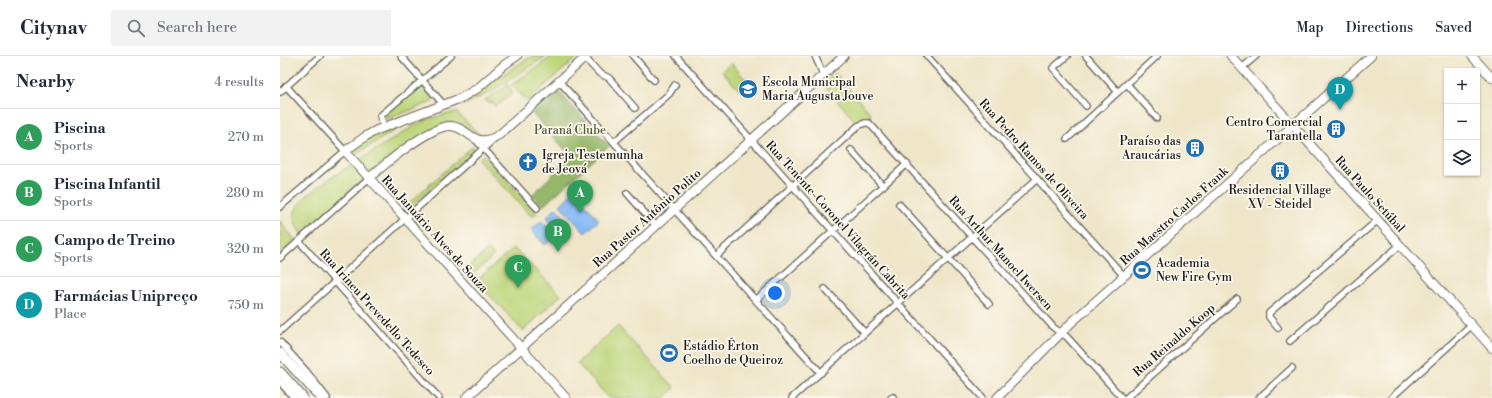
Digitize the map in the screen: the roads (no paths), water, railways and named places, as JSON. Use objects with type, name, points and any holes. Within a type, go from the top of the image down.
[{"type":"main road","points":[[345,151],[366,136],[384,127],[461,98],[473,91],[517,56]]},
{"type":"main road","name":"Rua Pastor Antônio Polito","points":[[466,398],[844,56]]},
{"type":"main road","name":"Rua Paulo Setúbal","points":[[1231,56],[1492,348]]},
{"type":"main road","name":"Rua Maestro Carlos Frank","points":[[997,398],[1061,333],[1371,56]]},
{"type":"main road","points":[[1472,56],[1492,78]]},
{"type":"main road","points":[[369,178],[388,162],[418,141],[442,128],[450,126],[459,129],[474,139],[486,140],[499,135],[586,57]]},
{"type":"main road","name":"Rua Januário Alves de Souza","points":[[345,151],[566,398]]},
{"type":"main road","points":[[280,353],[321,398]]},
{"type":"main road","points":[[280,372],[299,397]]},
{"type":"street","points":[[280,92],[320,56]]},
{"type":"street","points":[[401,56],[444,104]]},
{"type":"street","points":[[384,127],[380,116],[450,56]]},
{"type":"street","points":[[633,56],[654,80]]},
{"type":"street","name":"Rua Tenente-Coronel Vilagrán Cabrita","points":[[676,56],[983,398]]},
{"type":"street","points":[[815,56],[824,74]]},
{"type":"street","name":"Rua Pedro Ramos de Oliveira","points":[[927,56],[1124,276]]},
{"type":"street","points":[[1067,56],[1053,68],[1086,106]]},
{"type":"street","points":[[1086,56],[1118,92]]},
{"type":"street","points":[[1067,139],[1157,56]]},
{"type":"street","points":[[1242,68],[1256,56]]},
{"type":"street","points":[[586,57],[600,73],[609,78],[635,108]]},
{"type":"street","points":[[560,81],[821,373]]},
{"type":"street","points":[[1127,84],[1157,118]]},
{"type":"street","points":[[614,142],[669,94],[676,85]]},
{"type":"street","name":"Rua Januário Alves de Souza","points":[[286,86],[345,151]]},
{"type":"street","name":"Rua Arthur Manoel Iwersen","points":[[792,186],[858,126],[865,123],[872,126],[1054,328],[1067,337],[1122,398]]},
{"type":"street","points":[[280,331],[499,135]]},
{"type":"street","points":[[474,139],[537,208]]},
{"type":"street","points":[[851,150],[883,186]]},
{"type":"street","points":[[280,207],[345,151]]},
{"type":"street","points":[[756,300],[907,164]]},
{"type":"street","points":[[280,258],[369,178]]},
{"type":"street","points":[[792,398],[1037,180]]},
{"type":"street","points":[[716,256],[792,186]]},
{"type":"street","points":[[628,193],[656,226]]},
{"type":"street","points":[[899,204],[990,304]]},
{"type":"street","points":[[1278,328],[1269,317],[1269,313],[1378,220]]},
{"type":"street","name":"Rua Irineu Prevedello Tedesco","points":[[299,241],[439,398]]},
{"type":"street","points":[[1290,342],[1400,245]]},
{"type":"street","points":[[825,289],[865,333]]},
{"type":"street","name":"Rua Reinaldo Koop","points":[[1126,398],[1237,299]]},
{"type":"street","points":[[1391,398],[1472,325]]},
{"type":"street","points":[[280,342],[306,371],[327,398]]},
{"type":"street","points":[[1259,398],[1292,368]]},
{"type":"street","points":[[280,382],[299,397]]},
{"type":"water","points":[[574,191],[599,220],[585,233],[560,205]]},
{"type":"water","points":[[556,208],[569,222],[559,231],[547,217]]},
{"type":"water","points":[[541,221],[556,235],[545,245],[531,230]]},
{"type":"place","name":"Escola Municipal Maria Augusta Jouve","points":[[748,89]]},
{"type":"place","name":"Farmácias Unipreço","points":[[1340,110]]},
{"type":"place","name":"Centro Comercial Tarantella","points":[[1336,129]]},
{"type":"place","name":"Paraíso das Araucárias","points":[[1195,148]]},
{"type":"place","name":"Igreja Testemunha de Jeová","points":[[528,162]]},
{"type":"place","name":"Residencial Village XV - Steidel","points":[[1280,171]]},
{"type":"place","name":"Piscina","points":[[580,213]]},
{"type":"place","name":"Piscina Infantil","points":[[558,252]]},
{"type":"place","name":"Academia New Fire Gym","points":[[1142,270]]},
{"type":"place","name":"Campo de Treino","points":[[518,288]]},
{"type":"place","name":"Estádio Érton Coelho de Queiroz","points":[[669,353]]},
{"type":"park label","name":"Paraná Clube","points":[[570,130]]}]
